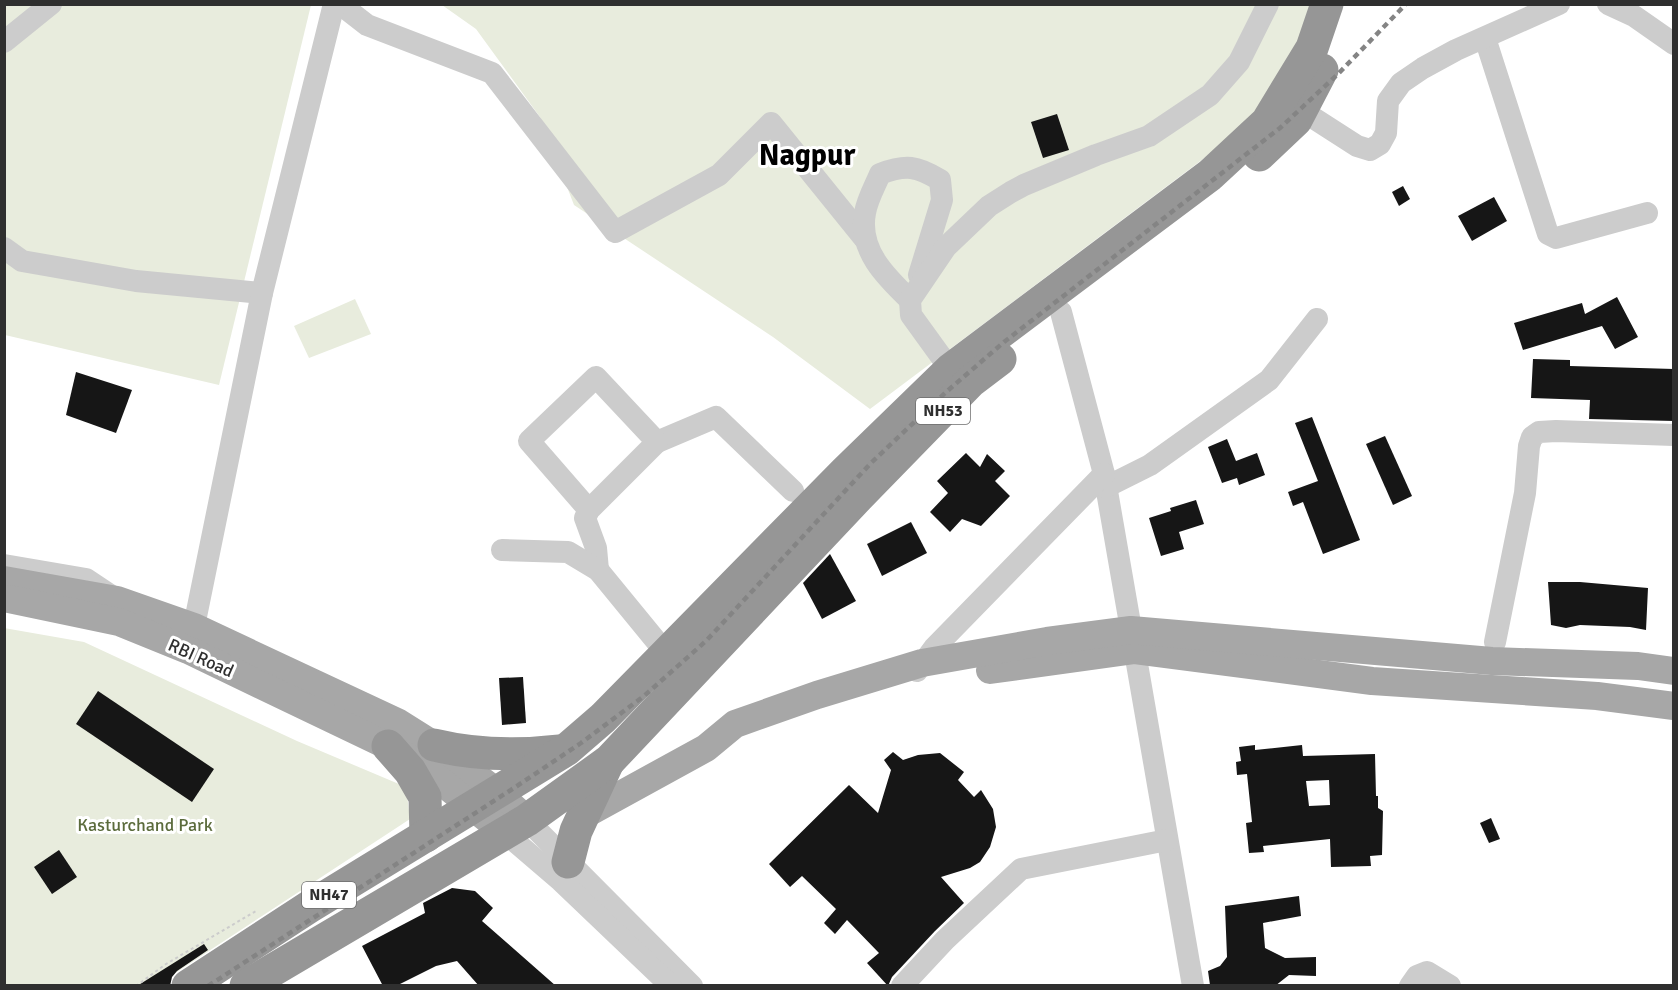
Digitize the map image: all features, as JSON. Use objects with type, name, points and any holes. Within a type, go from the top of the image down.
[{"type":"highway","name":"NH53","points":[[486,800],[566,750],[603,718],[846,471],[1210,175],[1267,122],[1311,48],[1327,4]]},
{"type":"highway","name":"NH53","points":[[957,379],[971,381],[1230,184],[1296,120],[1324,65],[1349,4]]},
{"type":"highway","name":"NH53","points":[[516,827],[609,760],[858,497],[957,379]]},
{"type":"highway","points":[[434,745],[462,752],[490,754],[526,755],[566,750]]},
{"type":"highway","points":[[388,746],[410,771],[425,797],[426,836]]},
{"type":"highway","points":[[568,862],[576,831],[609,760]]},
{"type":"highway","name":"NH47","points":[[188,986],[309,907],[486,800]]},
{"type":"highway","name":"NH47","points":[[246,986],[516,827]]},
{"type":"main road","points":[[4,580],[117,600],[191,638],[399,723],[434,745],[486,800],[516,827]]},
{"type":"main road","name":"RBI Road","points":[[4,598],[191,638],[486,800]]},
{"type":"main road","points":[[1133,640],[1389,682],[1494,668],[1638,666],[1674,671]]},
{"type":"main road","points":[[584,815],[706,748],[741,743],[916,672],[1133,640],[1395,652],[1494,668],[1597,696],[1674,706]]},
{"type":"main road","points":[[1389,682],[1395,652]]},
{"type":"street","points":[[4,42],[51,4]]},
{"type":"street","points":[[191,638],[262,293],[334,4]]},
{"type":"street","points":[[340,4],[367,25],[492,73],[615,232],[719,175],[771,123],[864,238],[888,279],[912,297]]},
{"type":"street","points":[[912,297],[946,247],[989,206],[1024,185],[1149,136],[1210,95],[1239,62],[1268,4]]},
{"type":"street","points":[[1301,110],[1357,146],[1370,150],[1380,144],[1386,133],[1388,101],[1401,83],[1431,63],[1559,4]]},
{"type":"street","points":[[1608,4],[1634,16],[1674,44]]},
{"type":"street","points":[[1485,38],[1548,234],[1556,238],[1647,213]]},
{"type":"street","points":[[864,238],[865,212],[880,174],[896,168],[923,170],[940,180],[942,200],[912,297],[911,315],[957,379]]},
{"type":"street","points":[[4,248],[22,261],[136,281],[262,293]]},
{"type":"street","points":[[1061,312],[1105,481],[1193,986]]},
{"type":"street","points":[[916,672],[934,648],[1105,481],[1150,465],[1269,380],[1317,319]]},
{"type":"street","points":[[589,510],[529,441],[596,377],[657,442]]},
{"type":"street","points":[[598,570],[596,548],[585,518],[589,510],[657,442],[716,417],[793,491]]},
{"type":"street","points":[[1494,668],[1525,493],[1529,446],[1532,437],[1539,432],[1556,431],[1674,435]]},
{"type":"street","points":[[502,550],[568,552],[598,570],[666,653]]},
{"type":"street","points":[[4,566],[86,579],[117,600]]},
{"type":"street","points":[[516,827],[568,862],[692,986]]},
{"type":"street","points":[[516,827],[561,881],[671,986]]},
{"type":"street","points":[[902,986],[945,940],[1021,869],[1167,840]]},
{"type":"street","points":[[1410,986],[1417,976],[1427,972],[1450,986]]},
{"type":"path","points":[[136,986],[166,964],[257,911]]},
{"type":"green space","points":[[5,5],[311,5],[219,385],[5,335]]},
{"type":"green space","points":[[442,5],[1323,5],[1247,126],[870,409],[773,337],[574,205],[540,117],[476,29]]},
{"type":"green space","points":[[355,299],[371,334],[309,358],[294,326]]},
{"type":"green space","name":"Kasturchand Park","points":[[4,628],[84,642],[297,741],[406,787],[410,819],[157,985],[5,985]]},
{"type":"building","points":[[1057,114],[1069,150],[1043,158],[1031,122]]},
{"type":"building","points":[[1403,186],[1410,199],[1399,206],[1392,192]]},
{"type":"building","points":[[1494,197],[1507,221],[1472,241],[1458,216]]},
{"type":"building","points":[[1617,297],[1638,337],[1615,349],[1602,326],[1523,350],[1514,323],[1582,303],[1585,314]]},
{"type":"building","points":[[1533,359],[1570,360],[1570,366],[1674,369],[1674,421],[1589,419],[1590,400],[1531,398]]},
{"type":"building","points":[[76,372],[132,390],[116,433],[66,415]]},
{"type":"building","points":[[1312,417],[1360,540],[1323,554],[1303,502],[1293,506],[1288,492],[1318,481],[1295,423]]},
{"type":"building","points":[[1385,436],[1412,496],[1393,505],[1366,444]]},
{"type":"building","points":[[1227,439],[1236,461],[1257,453],[1265,475],[1239,485],[1237,478],[1222,483],[1208,447]]},
{"type":"building","points":[[966,453],[980,467],[987,454],[1005,471],[995,481],[1010,496],[981,526],[962,519],[950,532],[930,512],[948,493],[937,481]]},
{"type":"building","points":[[1196,500],[1204,524],[1179,532],[1184,549],[1161,556],[1149,518],[1171,511],[1170,508]]},
{"type":"building","points":[[911,522],[927,553],[882,576],[867,544]]},
{"type":"building","points":[[830,554],[856,601],[822,619],[803,583]]},
{"type":"building","points":[[1548,582],[1580,582],[1648,588],[1646,630],[1580,625],[1566,628],[1551,625]]},
{"type":"building","points":[[523,677],[526,723],[502,725],[499,678]]},
{"type":"building","points":[[98,691],[214,769],[192,802],[76,724]]},
{"type":"building","points":[[1255,745],[1255,750],[1302,745],[1303,756],[1375,754],[1376,796],[1378,796],[1378,808],[1383,811],[1382,855],[1370,856],[1371,866],[1331,867],[1330,839],[1263,846],[1264,852],[1249,853],[1246,823],[1252,822],[1247,774],[1237,775],[1236,762],[1241,761],[1239,747]],"holes":[[[1329,780],[1330,805],[1309,806],[1306,781]]]},
{"type":"building","points":[[893,752],[903,760],[918,755],[940,753],[964,772],[958,780],[974,797],[981,790],[993,809],[996,827],[990,847],[980,862],[970,868],[941,877],[964,903],[892,977],[888,986],[867,963],[879,953],[847,920],[835,934],[824,923],[836,909],[802,876],[790,887],[769,864],[849,785],[878,813],[891,770],[884,760]]},
{"type":"building","points":[[1491,818],[1500,839],[1489,843],[1480,823]]},
{"type":"building","points":[[59,850],[77,877],[52,894],[34,867]]},
{"type":"building","points":[[452,888],[475,891],[493,908],[482,921],[556,986],[479,986],[457,961],[436,966],[396,986],[383,986],[362,946],[425,913],[423,903]]},
{"type":"building","points":[[1299,896],[1301,916],[1263,923],[1265,948],[1285,958],[1316,957],[1316,976],[1289,975],[1275,986],[1210,985],[1208,971],[1220,966],[1227,957],[1225,906]]},
{"type":"building","points":[[204,944],[208,950],[177,971],[172,977],[170,986],[137,986]]},
{"type":"railway","points":[[208,986],[517,786],[581,743],[644,696],[706,641],[871,463],[945,393],[1004,342],[1280,128],[1338,74],[1406,4]]},
{"type":"district","name":"Nagpur","points":[[807,155]]}]
